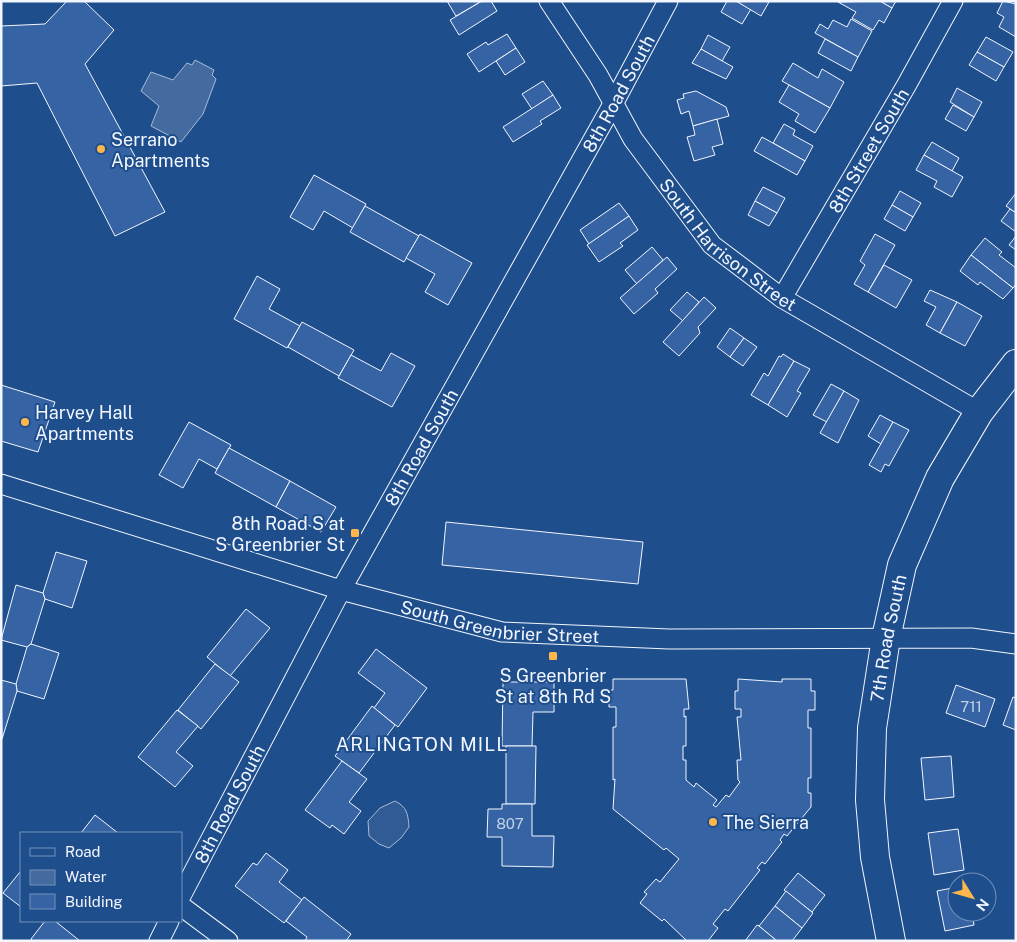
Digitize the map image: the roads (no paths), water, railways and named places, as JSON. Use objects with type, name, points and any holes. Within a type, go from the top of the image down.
[{"type":"street","name":"South Harrison Street","points":[[549,1],[598,75],[633,139],[712,245],[782,298],[979,412]]},
{"type":"street","name":"8th Road South","points":[[182,894],[341,590],[613,104],[668,1]]},
{"type":"street","name":"8th Street South","points":[[782,298],[906,86],[952,1]]},
{"type":"street","name":"7th Road South","points":[[891,941],[875,856],[870,800],[872,728],[886,638],[902,565],[940,478],[979,412],[1016,364]]},
{"type":"street","name":"South Greenbrier Street","points":[[1,484],[341,590],[502,632],[669,639],[971,638],[1016,644]]},
{"type":"street","points":[[182,907],[228,941]]},
{"type":"street","points":[[159,941],[168,922]]},
{"type":"water","points":[[195,60],[214,70],[212,75],[216,79],[203,114],[181,142],[151,126],[159,106],[141,91],[151,72],[173,80],[187,63],[192,65]]},
{"type":"place","name":"Serrano Apartments","points":[[101,149]]},
{"type":"place","name":"Harvey Hall Apartments","points":[[25,422]]},
{"type":"place","name":"8th Road S at S Greenbrier St","points":[[355,533]]},
{"type":"place","name":"S Greenbrier St at 8th Rd S","points":[[553,656]]},
{"type":"place","name":"The Sierra","points":[[713,822]]},
{"type":"district","name":"ARLINGTON MILL","points":[[422,744]]}]
